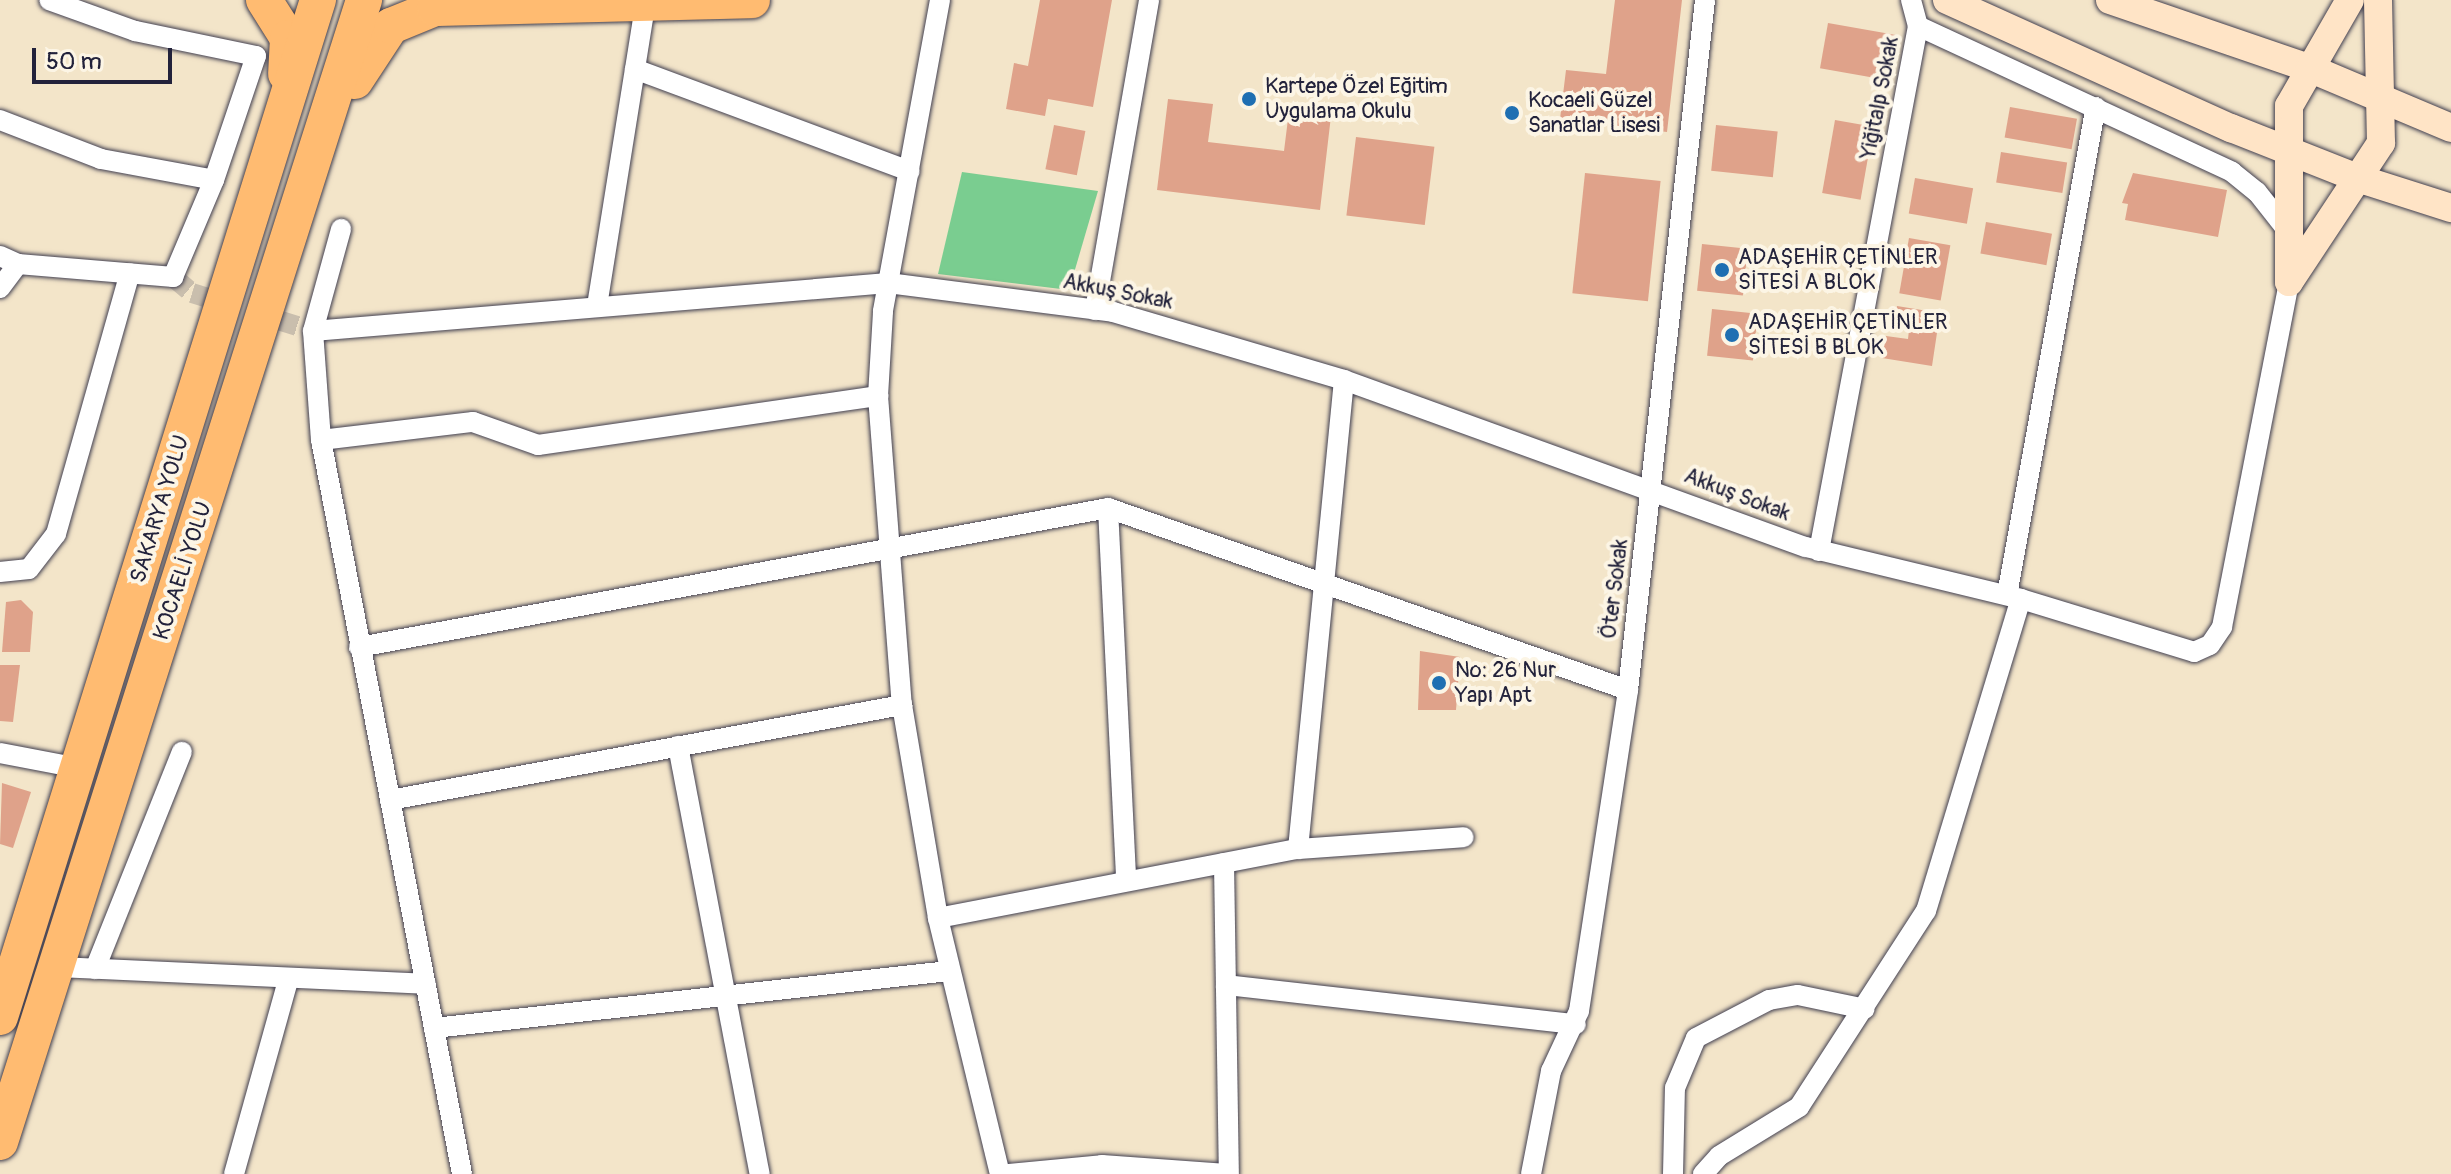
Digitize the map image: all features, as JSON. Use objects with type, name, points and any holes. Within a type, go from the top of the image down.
[{"type":"highway","points":[[264,0],[283,24],[290,53],[276,132]]},
{"type":"highway","name":"SAKARYA YOLU","points":[[0,1017],[7,971],[79,768],[318,0]]},
{"type":"highway","name":"KOCAELİ YOLU","points":[[0,1142],[364,0]]},
{"type":"highway","points":[[274,287],[366,57],[391,26],[424,4],[752,0]]},
{"type":"main road","points":[[1947,0],[2286,150],[2357,178],[2451,208]]},
{"type":"main road","points":[[2110,0],[2309,68],[2451,128]]},
{"type":"main road","points":[[2289,282],[2286,150],[2289,106],[2350,0]]},
{"type":"main road","points":[[2289,282],[2381,143],[2378,0]]},
{"type":"street","points":[[0,288],[9,260],[173,277],[214,180],[256,56],[135,31],[49,0]]},
{"type":"street","points":[[940,0],[879,340],[878,396],[902,705],[949,971],[1000,1174]]},
{"type":"street","points":[[1095,310],[1149,0]]},
{"type":"street","name":"Öter Sokak","points":[[1531,1174],[1551,1071],[1576,1024],[1628,690],[1705,0]]},
{"type":"street","points":[[1911,0],[1918,26]]},
{"type":"street","points":[[597,306],[646,1]]},
{"type":"street","name":"Yiğitalp Sokak","points":[[1819,551],[1918,26],[2232,172],[2257,192],[2287,230]]},
{"type":"street","points":[[635,69],[910,171]]},
{"type":"street","points":[[1703,1174],[1719,1156],[1799,1107],[1926,911],[2014,597],[2096,107]]},
{"type":"street","points":[[0,120],[101,159],[214,180]]},
{"type":"street","points":[[341,229],[313,331],[321,440],[462,1174]]},
{"type":"street","points":[[0,572],[29,569],[56,534],[130,273]]},
{"type":"street","name":"Akkuş Sokak","points":[[313,331],[888,283],[1095,310],[1153,321],[1344,380],[1651,487],[1819,551],[2014,597],[2194,652],[2210,645],[2222,627],[2289,282]]},
{"type":"street","points":[[1298,849],[1344,380]]},
{"type":"street","points":[[321,440],[473,422],[538,445],[878,396]]},
{"type":"street","points":[[359,647],[1108,508],[1628,690]]},
{"type":"street","points":[[1108,508],[1126,878]]},
{"type":"street","points":[[390,800],[902,705]]},
{"type":"street","points":[[678,746],[730,997],[760,1174]]},
{"type":"street","points":[[95,969],[182,752]]},
{"type":"street","points":[[0,753],[79,768]]},
{"type":"street","points":[[938,918],[1126,878],[1298,849],[1464,837]]},
{"type":"street","points":[[1009,1174],[1066,1171],[1228,1174],[1224,863]]},
{"type":"street","points":[[57,967],[426,984]]},
{"type":"street","points":[[434,1028],[949,971]]},
{"type":"street","points":[[234,1174],[288,980]]},
{"type":"street","points":[[1226,985],[1576,1024]]},
{"type":"street","points":[[1673,1174],[1675,1088],[1696,1038],[1769,1000],[1798,995],[1865,1009]]},
{"type":"green space","points":[[962,172],[1098,191],[1069,290],[938,274]]},
{"type":"building","points":[[1040,0],[1112,0],[1093,107],[1048,99],[1045,116],[1006,109],[1014,63],[1028,66]]},
{"type":"building","points":[[1615,0],[1682,0],[1667,132],[1560,119],[1566,70],[1606,74]]},
{"type":"building","points":[[1828,23],[1899,36],[1891,81],[1820,68]]},
{"type":"building","points":[[1168,99],[1213,104],[1208,142],[1284,151],[1289,111],[1331,116],[1320,210],[1157,190]]},
{"type":"building","points":[[2010,107],[2077,119],[2072,149],[2005,138]]},
{"type":"building","points":[[1835,120],[1873,127],[1861,200],[1822,193]]},
{"type":"building","points":[[1054,125],[1085,131],[1077,175],[1045,169]]},
{"type":"building","points":[[1716,125],[1778,131],[1773,177],[1711,171]]},
{"type":"building","points":[[1356,137],[1434,147],[1425,225],[1346,215]]},
{"type":"building","points":[[2001,152],[2067,162],[2062,193],[1996,183]]},
{"type":"building","points":[[1585,173],[1661,181],[1648,301],[1572,293]]},
{"type":"building","points":[[2133,173],[2227,190],[2218,237],[2125,220],[2128,204],[2122,203]]},
{"type":"building","points":[[1915,178],[1973,188],[1967,224],[1909,213]]},
{"type":"building","points":[[1986,222],[2052,234],[2046,265],[1980,254]]},
{"type":"building","points":[[1909,238],[1950,245],[1941,300],[1899,293]]},
{"type":"building","name":"ADAŞEHİR ÇETİNLER SİTESİ A BLOK","points":[[1702,244],[1748,249],[1743,296],[1697,291]]},
{"type":"building","points":[[1897,306],[1940,313],[1932,366],[1882,358],[1886,336],[1908,339],[1909,330],[1894,327]]},
{"type":"building","name":"ADAŞEHİR ÇETİNLER SİTESİ B BLOK","points":[[1712,309],[1758,314],[1753,361],[1707,356]]},
{"type":"building","points":[[21,600],[33,612],[30,652],[2,652],[6,602]]},
{"type":"building","name":"No: 26 Nur Yapı Apt","points":[[1420,651],[1460,657],[1456,710],[1418,710]]},
{"type":"building","points":[[0,665],[20,665],[13,722],[0,721]]},
{"type":"building","points":[[2,783],[31,792],[13,848],[0,844]]},
{"type":"tunnel","points":[[173,277],[192,293],[313,331]]},
{"type":"place","name":"Kartepe Özel Eğitim Uygulama Okulu","points":[[1249,99]]},
{"type":"place","name":"Kocaeli Güzel Sanatlar Lisesi","points":[[1512,113]]},
{"type":"place","name":"ADAŞEHİR ÇETİNLER SİTESİ A BLOK","points":[[1722,270]]},
{"type":"place","name":"ADAŞEHİR ÇETİNLER SİTESİ B BLOK","points":[[1732,335]]},
{"type":"place","name":"No: 26 Nur Yapı Apt","points":[[1439,683]]}]
